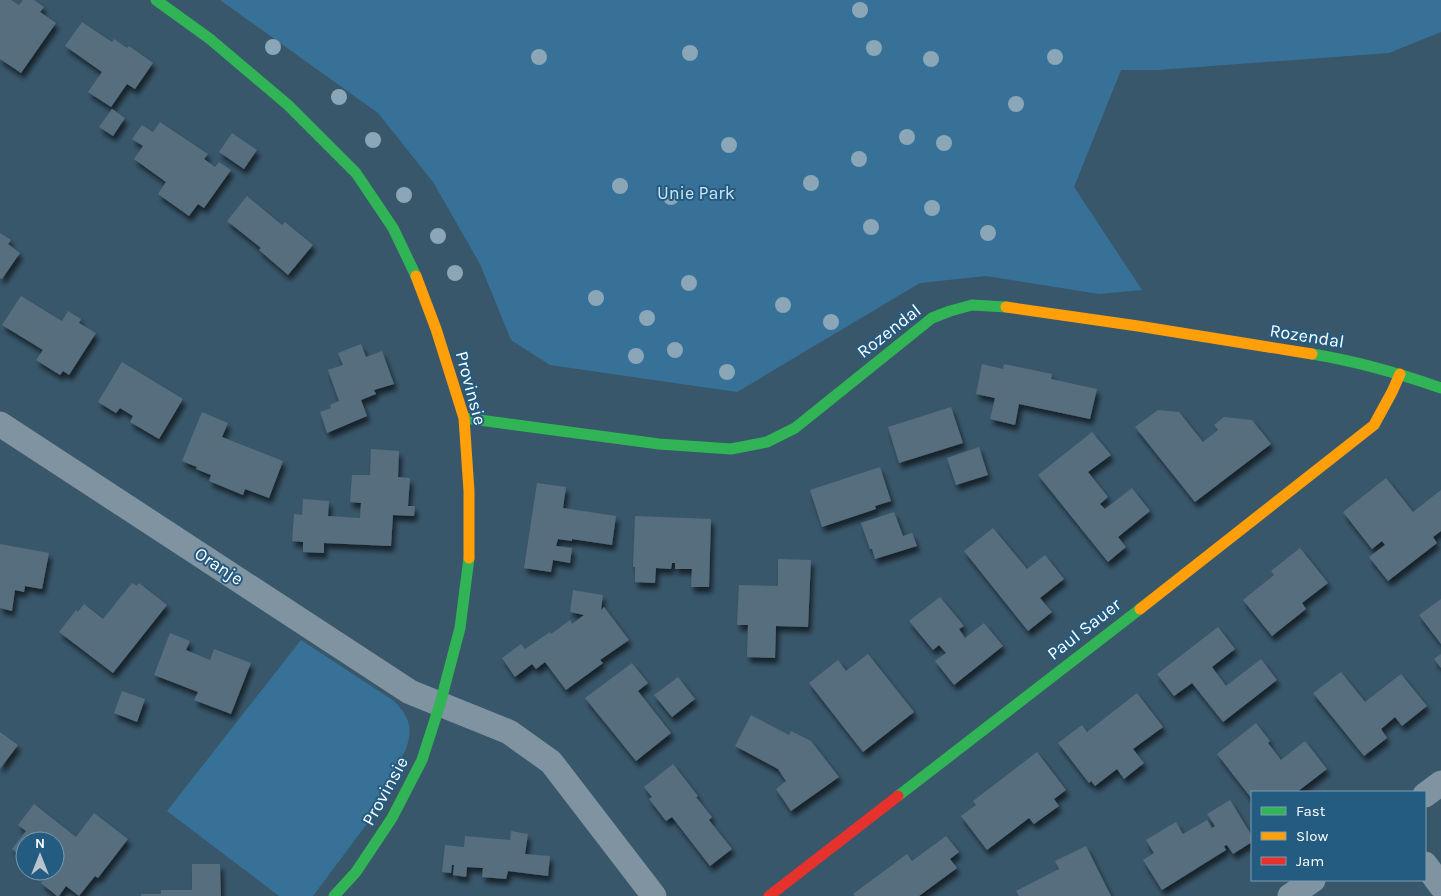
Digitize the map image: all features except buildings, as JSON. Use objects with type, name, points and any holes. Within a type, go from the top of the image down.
[{"type":"street","name":"Provinsie","points":[[156,0],[210,39],[288,104],[356,173],[393,228],[420,285],[464,418],[469,491],[469,564],[460,628],[440,704],[422,760],[392,818],[356,872],[334,896]]},
{"type":"street","name":"Rozendal","points":[[464,418],[659,444],[731,449],[767,442],[795,428],[932,318],[972,305],[1005,307],[1138,326],[1343,359],[1400,374],[1441,388]]},
{"type":"street","name":"Paul Sauer","points":[[769,896],[1374,425],[1400,374]]},
{"type":"street","name":"Oranje","points":[[0,424],[410,692],[509,732],[551,762],[654,896]]},
{"type":"street","points":[[1426,794],[1441,783]]},
{"type":"street","points":[[1426,865],[1441,886]]},
{"type":"street","points":[[1290,896],[1312,881]]},
{"type":"green space","name":"Unie Park","points":[[220,0],[1441,0],[1441,32],[1389,53],[1158,70],[1121,70],[1074,187],[1142,290],[1099,294],[986,276],[920,283],[737,392],[550,365],[511,340],[480,264],[433,182],[378,113]]},
{"type":"green space","points":[[301,640],[394,701],[407,718],[409,735],[406,749],[369,821],[313,896],[279,896],[167,811]]},
{"type":"traffic: fast","points":[[156,0],[210,39],[288,105],[356,173],[393,228],[416,276]]},
{"type":"traffic: fast","points":[[464,418],[659,444],[731,449],[767,442],[795,428],[932,318],[972,305],[1006,307]]},
{"type":"traffic: fast","points":[[1312,354],[1377,368],[1441,388]]},
{"type":"traffic: fast","points":[[334,896],[356,872],[392,818],[422,760],[440,704],[460,628],[469,558]]},
{"type":"traffic: fast","points":[[898,796],[1140,609]]},
{"type":"traffic: slow","points":[[416,276],[436,329],[464,418],[469,491],[469,558]]},
{"type":"traffic: slow","points":[[1006,307],[1312,354]]},
{"type":"traffic: slow","points":[[1140,609],[1374,425],[1400,374]]},
{"type":"traffic: jam","points":[[769,896],[898,796]]}]
